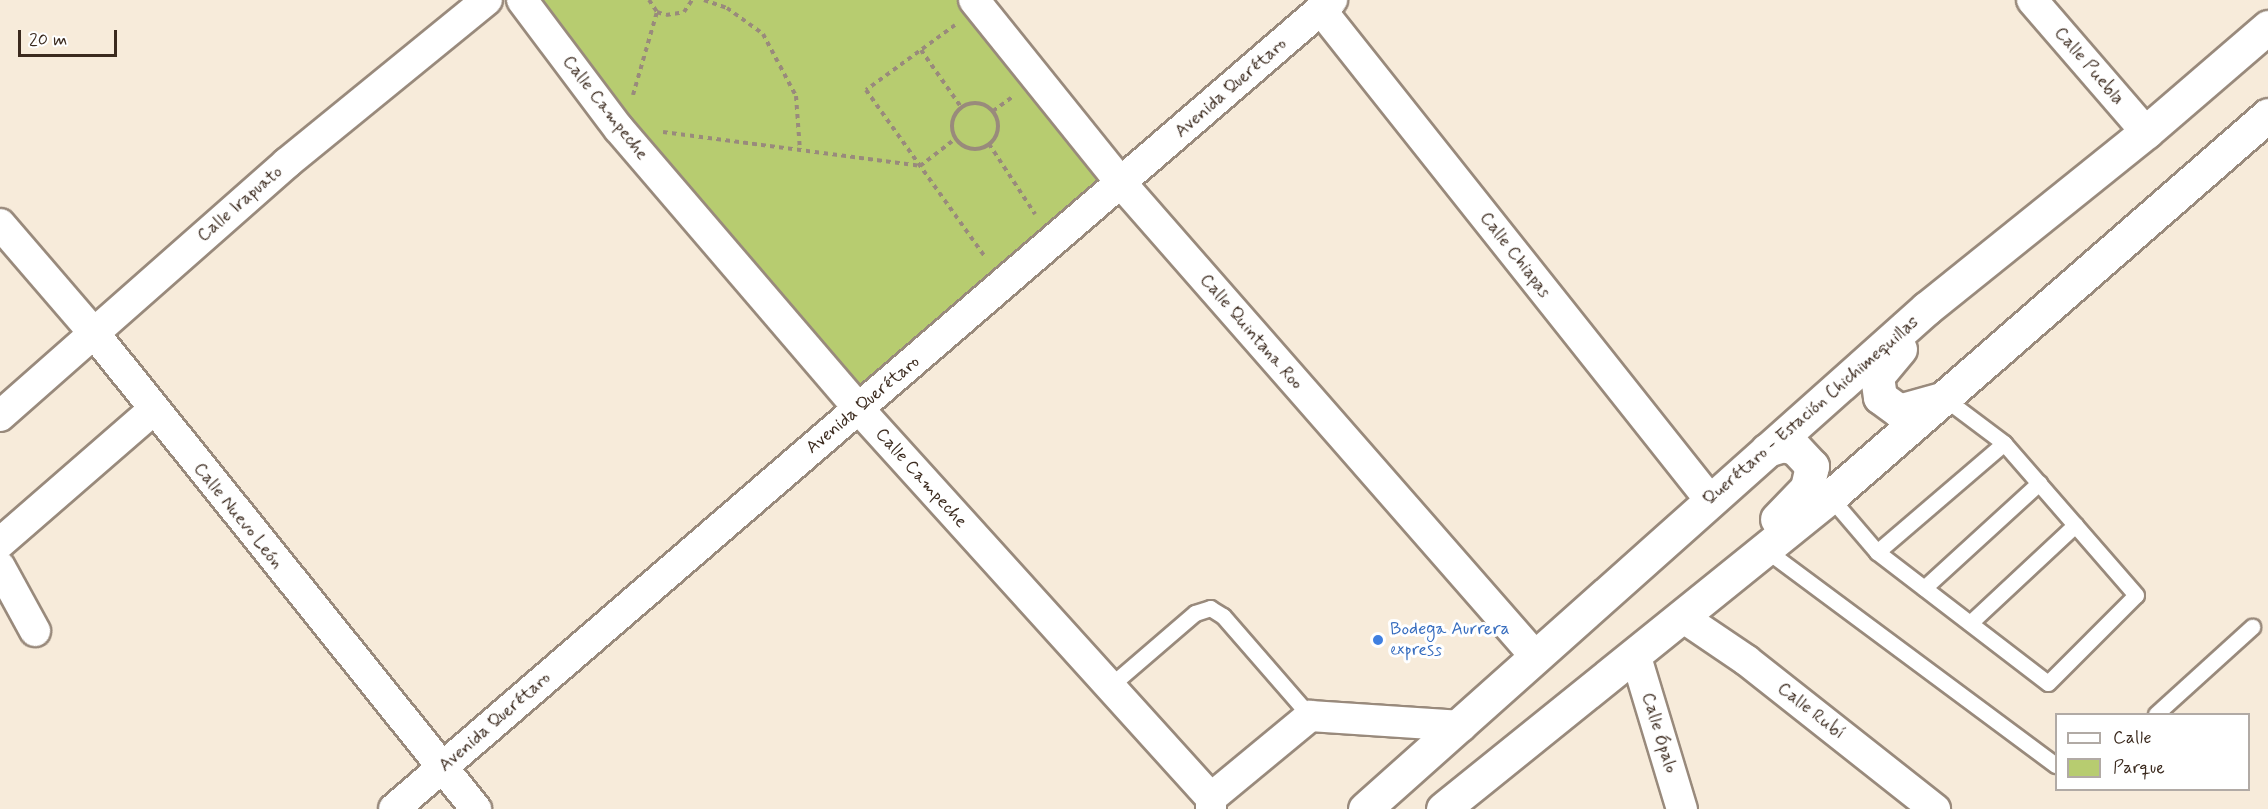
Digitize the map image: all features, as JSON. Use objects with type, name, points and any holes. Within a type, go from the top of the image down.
[{"type":"main road","name":"Querétaro - Estación Chichimequillas","points":[[1365,809],[1462,726],[1710,500],[1927,308],[2146,132],[2268,27]]},
{"type":"main road","points":[[1443,809],[1636,657],[1830,497],[2268,115]]},
{"type":"main road","points":[[1927,308],[1910,339],[1877,376],[1875,386],[1887,405],[1899,411],[1944,398]]},
{"type":"main road","points":[[1534,736],[1800,496],[1811,475],[1812,466],[1805,455],[1783,445],[1767,450]]},
{"type":"street","name":"Calle Irapuato","points":[[0,416],[287,163],[487,0]]},
{"type":"street","name":"Calle Campeche","points":[[522,0],[619,129],[858,408],[1110,686],[1211,804]]},
{"type":"street","name":"Calle Puebla","points":[[2032,0],[2146,132]]},
{"type":"street","name":"Avenida Querétaro","points":[[394,809],[1326,5]]},
{"type":"street","name":"Calle Chiapas","points":[[1326,5],[1710,500]]},
{"type":"street","name":"Calle Quintana Roo","points":[[966,11],[1122,183],[1536,657]]},
{"type":"street","name":"Calle Nuevo León","points":[[0,225],[93,332],[153,410],[476,809]]},
{"type":"street","points":[[0,543],[153,410]]},
{"type":"street","points":[[0,567],[35,632]]},
{"type":"street","name":"Calle Rubí","points":[[1684,618],[1746,660],[1935,809]]},
{"type":"street","name":"Calle Ópalo","points":[[1636,657],[1682,809]]},
{"type":"street","points":[[1211,804],[1310,716],[1462,726]]},
{"type":"lane","points":[[1830,497],[1877,552],[2048,683],[2136,595],[2004,443],[1944,398]]},
{"type":"lane","points":[[1877,552],[2004,443]]},
{"type":"lane","points":[[1924,588],[2039,483]]},
{"type":"lane","points":[[1970,623],[2075,525]]},
{"type":"lane","points":[[1766,550],[2055,764]]},
{"type":"lane","points":[[1110,686],[1195,613],[1210,608],[1223,616],[1310,716]]},
{"type":"lane","points":[[2157,713],[2252,627]]},
{"type":"path","points":[[649,0],[657,12],[675,15],[684,12],[692,0]]},
{"type":"path","points":[[704,0],[727,8],[763,34],[796,96],[800,150]]},
{"type":"path","points":[[966,11],[921,50],[866,90],[991,264]]},
{"type":"path","points":[[630,106],[657,12]]},
{"type":"path","points":[[921,50],[961,107]]},
{"type":"path","points":[[975,102],[993,111],[997,131],[988,144],[971,149],[955,139],[952,120],[961,107],[975,102]]},
{"type":"path","points":[[659,132],[920,166],[955,139]]},
{"type":"path","points":[[988,144],[1035,214]]},
{"type":"green space","points":[[533,0],[970,0],[1115,181],[858,401]]},
{"type":"place","name":"Bodega Aurrera express","points":[[1378,640]]}]
